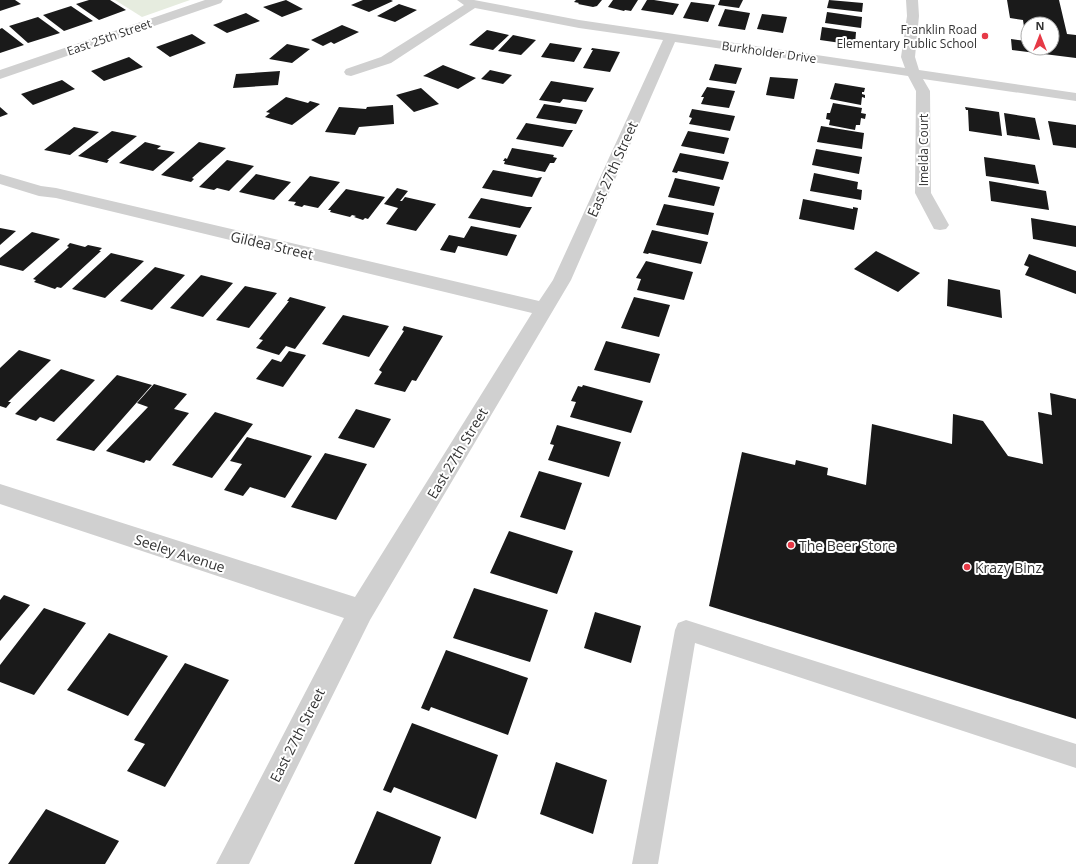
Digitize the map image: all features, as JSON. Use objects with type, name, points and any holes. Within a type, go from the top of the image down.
[{"type":"street","name":"East 25th Street","points":[[0,75],[217,0]]},
{"type":"street","points":[[912,0],[913,16],[908,57],[913,72]]},
{"type":"street","points":[[351,72],[386,60],[468,2]]},
{"type":"street","name":"Burkholder Drive","points":[[468,2],[564,21],[671,38],[913,72],[1076,97]]},
{"type":"street","name":"East 27th Street","points":[[232,864],[361,611],[562,280],[671,38]]},
{"type":"street","name":"Imelda Court","points":[[913,72],[923,91],[923,193],[940,225]]},
{"type":"street","name":"Gildea Street","points":[[0,179],[39,190],[544,309]]},
{"type":"street","name":"Seeley Avenue","points":[[0,494],[361,611]]},
{"type":"lane","points":[[645,864],[686,630],[1076,756]]},
{"type":"shaded area","points":[[115,0],[190,0],[142,17]]},
{"type":"building","points":[[0,0],[15,0],[21,4],[0,11]]},
{"type":"building","points":[[89,0],[110,0],[126,10],[99,20],[76,4]]},
{"type":"building","points":[[286,0],[303,9],[282,17],[263,7]]},
{"type":"building","points":[[363,0],[393,1],[369,12],[351,5]]},
{"type":"building","points":[[576,0],[602,0],[597,6],[593,7],[578,4],[579,3],[574,2]]},
{"type":"building","points":[[613,0],[638,0],[631,11],[624,11],[608,7]]},
{"type":"building","points":[[647,0],[679,4],[673,15],[641,10]]},
{"type":"building","points":[[720,0],[743,0],[739,8],[718,5]]},
{"type":"building","points":[[829,0],[863,3],[862,12],[827,8]]},
{"type":"building","points":[[1007,0],[1059,0],[1067,34],[1076,35],[1076,58],[1060,56],[1060,16],[1020,16],[1020,20],[1010,18]]},
{"type":"building","points":[[691,2],[715,5],[708,22],[683,18]]},
{"type":"building","points":[[399,4],[417,10],[395,22],[377,16]]},
{"type":"building","points":[[71,6],[93,21],[64,31],[43,15]]},
{"type":"building","points":[[725,9],[750,13],[745,30],[718,26]]},
{"type":"building","points":[[827,12],[862,17],[861,28],[825,23]]},
{"type":"building","points":[[246,13],[260,21],[227,33],[213,25]]},
{"type":"building","points":[[762,14],[787,17],[783,33],[757,29]]},
{"type":"building","points":[[38,17],[60,33],[28,43],[9,26]]},
{"type":"building","points":[[342,25],[359,32],[334,44],[331,42],[323,46],[311,40]]},
{"type":"building","points":[[822,27],[856,32],[855,45],[820,40]]},
{"type":"building","points":[[2,28],[24,45],[0,53],[0,29]]},
{"type":"building","points":[[487,30],[509,35],[493,50],[469,45]]},
{"type":"building","points":[[192,34],[206,43],[170,57],[156,47]]},
{"type":"building","points":[[513,35],[536,40],[521,55],[498,51]]},
{"type":"building","points":[[1011,39],[1020,40],[1020,51],[1012,50]]},
{"type":"building","points":[[550,43],[582,48],[574,62],[541,57]]},
{"type":"building","points":[[287,44],[310,49],[292,63],[269,59]]},
{"type":"building","points":[[592,48],[620,52],[610,72],[583,68],[593,50],[591,50]]},
{"type":"building","points":[[129,57],[143,67],[104,81],[91,71]]},
{"type":"building","points":[[715,64],[742,68],[736,84],[709,80]]},
{"type":"building","points":[[443,65],[476,78],[458,89],[423,76]]},
{"type":"building","points":[[490,70],[512,75],[503,84],[481,79]]},
{"type":"building","points":[[280,71],[278,85],[233,88],[236,74]]},
{"type":"building","points":[[770,77],[798,79],[794,99],[766,95]]},
{"type":"building","points":[[62,80],[75,89],[33,105],[21,94]]},
{"type":"building","points":[[551,81],[594,88],[586,102],[563,99],[560,103],[539,100]]},
{"type":"building","points":[[835,83],[865,88],[862,94],[865,95],[865,98],[862,97],[861,105],[830,99]]},
{"type":"building","points":[[707,87],[735,91],[729,108],[701,104],[704,97],[701,97]]},
{"type":"building","points":[[421,88],[439,104],[414,112],[396,95]]},
{"type":"building","points":[[286,97],[308,103],[310,101],[320,104],[292,125],[265,117],[270,113],[266,112]]},
{"type":"building","points":[[833,103],[862,108],[861,113],[866,114],[865,119],[861,118],[860,125],[856,125],[855,130],[829,125],[830,120],[826,119],[827,113],[830,113]]},
{"type":"building","points":[[544,104],[583,110],[576,124],[536,118]]},
{"type":"building","points":[[393,105],[394,124],[359,127],[355,135],[325,132],[339,107],[366,109],[367,107]]},
{"type":"building","points":[[0,107],[8,114],[0,117]]},
{"type":"building","points":[[965,107],[999,112],[1002,136],[969,131],[968,110],[966,110]]},
{"type":"building","points":[[692,109],[735,116],[730,131],[689,124],[692,118],[689,117]]},
{"type":"building","points":[[1004,113],[1035,118],[1040,140],[1007,135]]},
{"type":"building","points":[[1048,121],[1076,125],[1076,148],[1053,145]]},
{"type":"building","points":[[526,123],[573,130],[563,147],[516,139]]},
{"type":"building","points":[[821,126],[864,133],[862,149],[817,142]]},
{"type":"building","points":[[74,127],[99,132],[70,155],[44,150]]},
{"type":"building","points":[[112,131],[137,136],[107,160],[109,160],[107,163],[78,156]]},
{"type":"building","points":[[688,131],[729,138],[724,154],[681,146]]},
{"type":"building","points":[[145,142],[161,146],[157,149],[175,152],[153,171],[119,163]]},
{"type":"building","points":[[199,142],[226,148],[192,178],[194,179],[191,182],[161,175]]},
{"type":"building","points":[[512,148],[554,155],[553,157],[557,158],[554,163],[550,163],[545,172],[504,164],[505,161],[503,161],[505,158],[507,159]]},
{"type":"building","points":[[816,149],[862,157],[859,174],[812,165]]},
{"type":"building","points":[[680,153],[729,162],[723,180],[678,171],[677,173],[672,172]]},
{"type":"building","points":[[984,157],[1035,165],[1039,184],[986,176]]},
{"type":"building","points":[[227,160],[254,166],[229,191],[217,188],[214,190],[199,187]]},
{"type":"building","points":[[493,170],[537,178],[542,177],[532,197],[482,188]]},
{"type":"building","points":[[814,173],[858,182],[857,189],[862,190],[861,200],[810,191]]},
{"type":"building","points":[[256,174],[291,182],[274,200],[239,192]]},
{"type":"building","points":[[310,176],[340,182],[318,208],[304,205],[302,207],[294,205],[296,202],[288,201]]},
{"type":"building","points":[[675,178],[720,187],[714,206],[668,197]]},
{"type":"building","points":[[989,181],[1046,191],[1049,210],[991,201]]},
{"type":"building","points":[[397,188],[408,191],[400,201],[402,201],[405,197],[436,204],[416,231],[386,224],[398,208],[384,204]]},
{"type":"building","points":[[346,189],[385,197],[368,219],[365,218],[363,220],[352,215],[350,217],[330,212],[331,210],[328,210]]},
{"type":"building","points":[[481,198],[532,207],[520,228],[468,218]]},
{"type":"building","points":[[803,199],[853,209],[853,207],[858,208],[854,230],[799,219]]},
{"type":"building","points":[[664,204],[714,213],[708,235],[656,225]]},
{"type":"building","points":[[1031,218],[1076,226],[1076,247],[1033,239]]},
{"type":"building","points":[[471,226],[517,235],[507,256],[458,246],[455,253],[440,250],[449,235],[464,238]]},
{"type":"building","points":[[0,228],[16,231],[0,245]]},
{"type":"building","points":[[652,230],[708,242],[701,264],[643,253]]},
{"type":"building","points":[[32,232],[60,239],[23,271],[0,265],[0,258]]},
{"type":"building","points":[[70,243],[85,247],[88,245],[102,248],[99,251],[101,251],[61,288],[57,287],[55,289],[34,282],[36,280],[33,279],[69,247],[67,246]]},
{"type":"building","points":[[876,251],[920,273],[898,292],[854,269]]},
{"type":"building","points":[[111,253],[144,261],[105,298],[72,289]]},
{"type":"building","points":[[1029,254],[1076,271],[1076,294],[1025,275],[1029,267],[1024,265]]},
{"type":"building","points":[[646,261],[693,272],[684,300],[637,290],[641,279],[636,278]]},
{"type":"building","points":[[155,267],[185,275],[152,310],[120,301]]},
{"type":"building","points":[[201,275],[233,283],[203,317],[170,308]]},
{"type":"building","points":[[948,279],[1000,290],[1002,318],[947,306]]},
{"type":"building","points":[[245,286],[277,293],[249,328],[216,320]]},
{"type":"building","points":[[290,297],[326,307],[295,349],[286,346],[279,355],[256,348],[263,340],[259,339],[289,301],[287,301]]},
{"type":"building","points":[[634,297],[670,305],[659,337],[621,328]]},
{"type":"building","points":[[343,315],[389,326],[369,357],[322,344]]},
{"type":"building","points":[[404,326],[443,336],[416,381],[412,380],[405,392],[374,384],[382,372],[379,370],[404,331],[402,330]]},
{"type":"building","points":[[606,341],[660,354],[650,383],[594,370]]},
{"type":"building","points":[[19,350],[51,360],[8,402],[11,402],[6,408],[0,406],[0,368]]},
{"type":"building","points":[[289,351],[306,355],[283,387],[256,379],[272,359],[281,362]]},
{"type":"building","points":[[61,369],[95,380],[54,422],[40,417],[36,421],[15,414]]},
{"type":"building","points":[[117,375],[152,385],[94,451],[56,440]]},
{"type":"building","points":[[154,384],[187,394],[174,409],[189,413],[150,461],[146,460],[144,463],[106,451],[148,407],[137,403]]},
{"type":"building","points":[[583,385],[643,401],[631,433],[570,417],[576,402],[571,401],[578,386],[582,387]]},
{"type":"building","name":"Krazy Binz","points":[[1050,393],[1076,399],[1076,719],[709,606],[742,452],[795,465],[796,460],[828,468],[827,475],[866,485],[872,424],[952,444],[953,414],[983,421],[1008,456],[1043,464],[1038,412],[1052,415]]},
{"type":"building","points":[[356,409],[391,419],[374,448],[338,438]]},
{"type":"building","points":[[215,412],[253,424],[212,478],[172,465]]},
{"type":"building","points":[[557,425],[621,442],[609,477],[548,460],[554,445],[550,444]]},
{"type":"building","points":[[247,437],[312,456],[285,498],[250,487],[243,496],[224,490],[242,464],[230,461]]},
{"type":"building","points":[[325,453],[367,464],[336,520],[291,507]]},
{"type":"building","points":[[539,471],[582,483],[565,530],[520,517]]},
{"type":"building","points":[[509,531],[573,551],[557,594],[490,573]]},
{"type":"building","points":[[474,588],[548,610],[530,662],[453,638]]},
{"type":"building","points":[[4,595],[30,605],[0,641],[0,600]]},
{"type":"building","points":[[44,608],[86,623],[34,695],[0,682],[0,665]]},
{"type":"building","points":[[595,612],[641,626],[631,663],[584,648]]},
{"type":"building","points":[[109,633],[168,656],[128,716],[67,690]]},
{"type":"building","points":[[446,650],[528,678],[508,735],[431,707],[429,711],[421,708]]},
{"type":"building","points":[[185,663],[229,680],[165,787],[127,771],[145,744],[134,740]]},
{"type":"building","points":[[412,723],[498,755],[476,819],[394,787],[391,793],[383,790]]},
{"type":"building","points":[[556,762],[607,780],[593,834],[540,814]]},
{"type":"building","points":[[46,809],[119,841],[105,864],[8,864]]},
{"type":"building","points":[[377,811],[441,837],[431,864],[354,864]]},
{"type":"place","name":"Franklin Road Elementary Public School","points":[[985,36]]},
{"type":"place","name":"The Beer Store","points":[[791,545]]},
{"type":"place","name":"Krazy Binz","points":[[967,567]]}]
